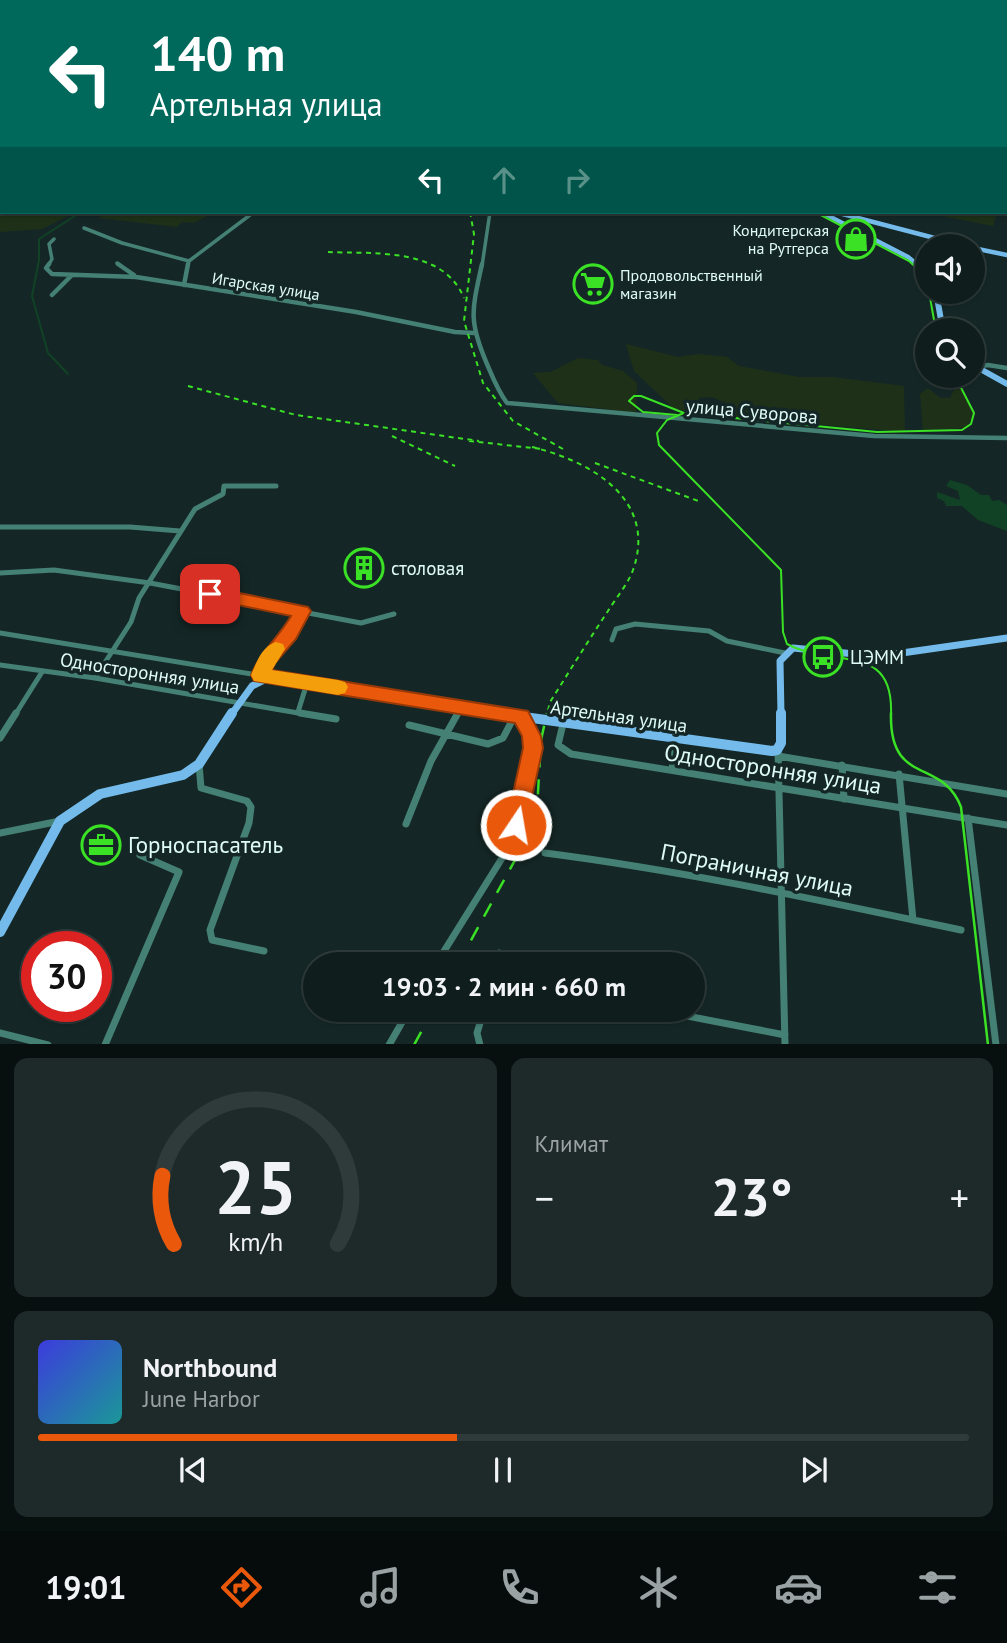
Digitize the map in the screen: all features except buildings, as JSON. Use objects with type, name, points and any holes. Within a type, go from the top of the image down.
[{"type":"main road","points":[[836,215],[916,234]]},
{"type":"main road","points":[[836,215],[915,261]]},
{"type":"main road","points":[[985,250],[1007,255]]},
{"type":"main road","points":[[985,372],[1007,384]]},
{"type":"main road","points":[[778,753],[781,743],[780,662],[785,653],[797,648],[876,655],[916,653],[1007,638]]},
{"type":"main road","points":[[0,932],[60,821],[100,794],[169,780],[183,775],[199,764],[238,703],[252,686],[265,676]]},
{"type":"main road","name":"Артельная улица","points":[[265,676],[564,724],[778,753]]},
{"type":"street","points":[[184,285],[189,261],[251,214]]},
{"type":"street","points":[[490,214],[488,239],[473,303],[474,333],[500,394]]},
{"type":"street","points":[[84,228],[122,243],[189,261]]},
{"type":"street","points":[[54,239],[49,244],[52,259],[46,268],[52,274],[71,276],[75,280],[92,276]]},
{"type":"street","points":[[117,263],[136,277]]},
{"type":"street","points":[[52,295],[71,276]]},
{"type":"street","name":"Игарская улица","points":[[92,276],[136,277],[367,314],[455,332],[474,333]]},
{"type":"street","points":[[985,365],[1007,368]]},
{"type":"street","name":"улица Суворова","points":[[500,394],[507,403],[513,404],[786,429],[874,436],[1007,438]]},
{"type":"street","points":[[95,678],[131,622],[139,598],[195,509],[223,494],[224,486],[276,486]]},
{"type":"street","points":[[0,527],[130,527],[180,531]]},
{"type":"street","points":[[0,573],[54,570],[150,583],[361,623],[394,614]]},
{"type":"street","points":[[265,676],[267,659],[289,635],[302,611]]},
{"type":"street","points":[[612,639],[616,629],[635,624],[709,631],[727,641],[785,653]]},
{"type":"street","name":"Артельная улица","points":[[0,634],[265,676]]},
{"type":"street","name":"Односторонняя улица","points":[[0,665],[95,678],[336,719]]},
{"type":"street","points":[[0,738],[42,672]]},
{"type":"street","points":[[298,712],[307,683]]},
{"type":"street","points":[[406,824],[431,761],[461,706]]},
{"type":"street","points":[[409,725],[498,744],[503,741],[518,716],[532,736],[533,748],[516,825],[504,855],[443,952]]},
{"type":"street","name":"Односторонняя улица","points":[[564,724],[558,745],[563,751],[1007,825]]},
{"type":"street","points":[[672,770],[675,740]]},
{"type":"street","points":[[705,1021],[785,1040],[781,788],[778,753]]},
{"type":"street","name":"Артельная улица","points":[[778,753],[900,774],[949,786],[1007,793]]},
{"type":"street","points":[[199,764],[201,788],[247,801],[251,807],[249,823],[209,930],[212,940],[264,951]]},
{"type":"street","points":[[842,765],[844,799]]},
{"type":"street","points":[[900,774],[913,920]]},
{"type":"street","points":[[968,818],[996,1044]]},
{"type":"street","points":[[0,833],[60,821]]},
{"type":"street","name":"Пограничная улица","points":[[545,853],[623,863],[782,892],[961,930]]},
{"type":"street","points":[[105,1044],[179,872],[140,855]]},
{"type":"street","points":[[390,1044],[402,1022]]},
{"type":"street","points":[[480,1022],[477,1033],[480,1044]]},
{"type":"street","points":[[0,1033],[44,1044]]},
{"type":"shaded area","points":[[0,214],[72,214],[42,229],[0,232]]},
{"type":"shaded area","points":[[102,214],[211,214],[194,223],[182,222],[177,227],[99,218]]},
{"type":"shaded area","points":[[933,214],[996,214],[993,226]]},
{"type":"shaded area","points":[[626,344],[678,357],[699,354],[727,357],[739,366],[799,377],[833,377],[904,386],[905,432],[732,417],[730,405],[712,397],[699,398],[699,414],[673,408],[634,371]]},
{"type":"shaded area","points":[[578,358],[598,360],[602,365],[623,371],[637,383],[636,413],[558,403],[533,373],[551,372]]},
{"type":"shaded area","points":[[928,388],[940,398],[950,398],[955,388],[962,388],[974,413],[967,428],[923,430],[920,394]]},
{"type":"shaded area","points":[[950,480],[967,485],[981,495],[989,495],[992,501],[999,500],[1007,505],[1007,531],[978,520],[962,506],[946,506],[944,501],[937,498],[937,492],[960,500],[958,491],[946,486]]},
{"type":"waterway","points":[[68,374],[48,353],[32,296],[39,260],[39,239],[78,214]]},
{"type":"tram line","points":[[819,214],[915,266]]},
{"type":"tram line","points":[[931,304],[934,318]]},
{"type":"tram line","points":[[684,413],[877,432],[962,430],[971,424],[974,413],[961,388]]},
{"type":"tram line","points":[[677,415],[643,412],[629,401],[634,396],[641,396],[684,413]]},
{"type":"tram line","points":[[684,413],[667,420],[657,433],[659,445],[781,570],[783,632],[787,644],[805,651],[858,661],[872,667],[883,676],[889,692],[891,715]]},
{"type":"tram line","points":[[891,713],[898,752],[907,762],[942,782],[961,807],[988,1044]]},
{"type":"railway","points":[[470,214],[474,234],[464,321],[483,383],[513,421],[563,449]]},
{"type":"railway","points":[[328,252],[386,254],[424,262],[454,281],[464,298]]},
{"type":"railway","points":[[188,386],[296,415],[479,441]]},
{"type":"railway","points":[[392,436],[455,466]]},
{"type":"railway","points":[[469,441],[538,449]]},
{"type":"railway","points":[[532,447],[538,449]]},
{"type":"railway","points":[[538,449],[542,449]]},
{"type":"railway","points":[[538,449],[576,462],[614,487],[627,504],[636,523],[638,545],[628,580],[550,702],[547,715]]},
{"type":"railway","points":[[595,463],[701,502]]},
{"type":"railway","points":[[465,952],[521,849],[537,810],[541,740],[547,713]]},
{"type":"railway","points":[[415,1044],[426,1022]]},
{"type":"slow traffic","points":[[276,649],[262,667],[261,675],[338,687]]},
{"type":"place","name":"Кондитерская на Рутгерса","points":[[856,239]]},
{"type":"place","name":"Продовольственный магазин","points":[[593,284]]},
{"type":"place","name":"столовая","points":[[364,568]]},
{"type":"place","name":"ЦЭММ","points":[[823,657]]},
{"type":"place","name":"Горноспасатель","points":[[101,845]]},
{"type":"route","points":[[210,594],[302,611],[289,635],[267,659],[261,675],[521,716],[532,736],[533,748],[516,825]]}]
